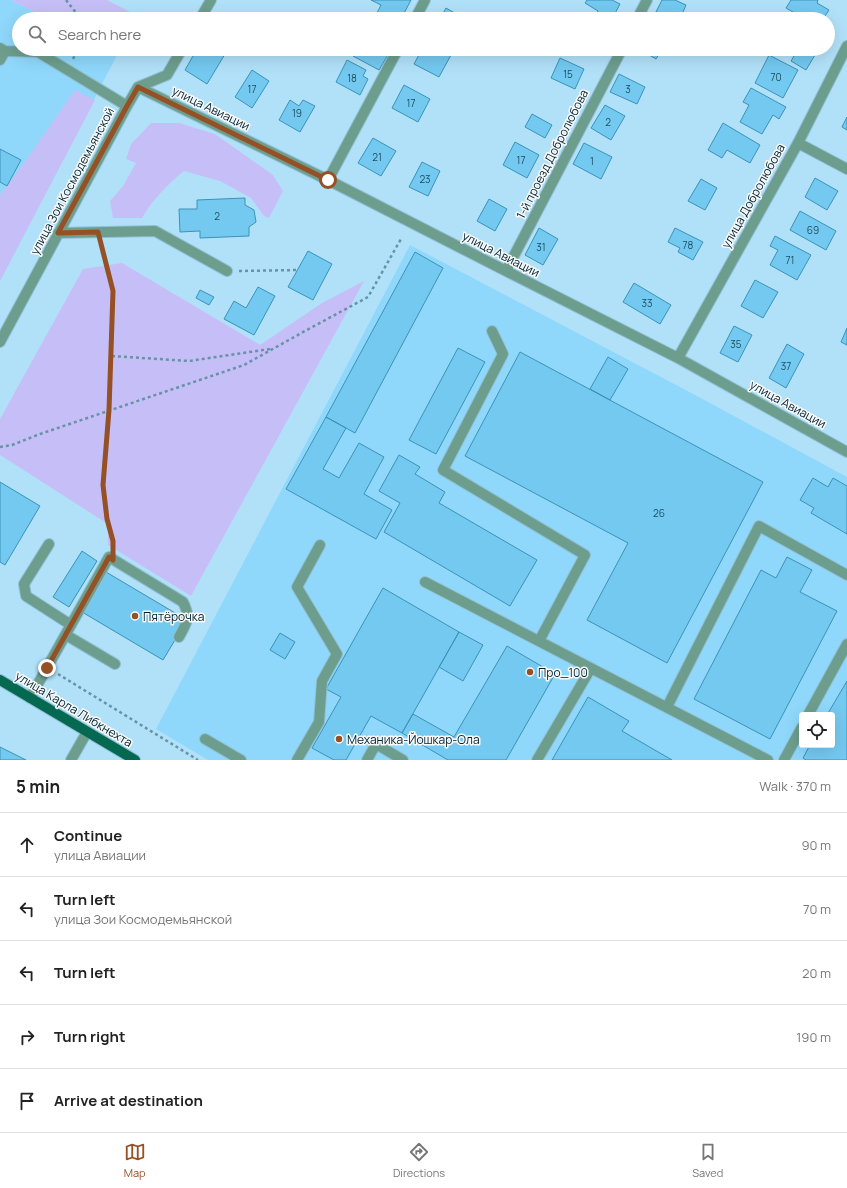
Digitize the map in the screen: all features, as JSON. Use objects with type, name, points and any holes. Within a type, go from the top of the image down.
[{"type":"main road","name":"улица Карла Либкнехта","points":[[0,680],[135,760]]},
{"type":"street","points":[[204,12],[211,0]]},
{"type":"street","points":[[419,12],[425,0]]},
{"type":"street","points":[[641,12],[647,0]]},
{"type":"street","name":"улица Добролюбова","points":[[678,358],[798,143],[847,46]]},
{"type":"street","points":[[0,60],[2,49],[12,50]]},
{"type":"street","points":[[45,56],[127,106]]},
{"type":"street","points":[[138,87],[167,75],[178,56]]},
{"type":"street","points":[[328,180],[394,56]]},
{"type":"street","name":"1-й проезд Добролюбова","points":[[506,272],[618,56]]},
{"type":"street","name":"улица Зои Космодемьянской","points":[[0,342],[138,87]]},
{"type":"street","name":"улица Авиации","points":[[138,87],[328,180],[506,272],[678,358],[847,452]]},
{"type":"street","points":[[798,143],[847,170]]},
{"type":"street","points":[[58,233],[155,231],[227,271]]},
{"type":"street","points":[[492,331],[503,354],[443,470],[585,555],[539,641]]},
{"type":"street","points":[[667,707],[759,526],[847,575]]},
{"type":"street","points":[[49,544],[24,584],[26,596],[71,625]]},
{"type":"street","points":[[297,760],[319,722],[322,681],[337,654],[297,587],[320,545]]},
{"type":"street","points":[[30,698],[109,557],[183,602],[188,612],[187,621],[179,637]]},
{"type":"street","points":[[425,582],[768,760]]},
{"type":"street","points":[[66,635],[115,664]]},
{"type":"street","points":[[810,712],[847,644]]},
{"type":"street","points":[[537,760],[591,668]]},
{"type":"street","points":[[71,760],[87,732]]},
{"type":"street","points":[[784,760],[799,732]]},
{"type":"street","points":[[206,739],[241,760]]},
{"type":"street","points":[[367,760],[376,744],[403,760]]},
{"type":"path","points":[[66,0],[75,12]]},
{"type":"path","points":[[98,232],[113,291],[112,356],[103,485],[107,519],[113,541],[113,560]]},
{"type":"path","points":[[0,446],[12,444],[244,365],[368,297],[402,239]]},
{"type":"path","points":[[227,271],[298,270]]},
{"type":"path","points":[[112,356],[189,361],[272,349]]},
{"type":"path","points":[[47,668],[198,760]]},
{"type":"shaded area","points":[[0,0],[11,0],[34,12],[12,12],[12,56],[116,56],[0,281]]},
{"type":"shaded area","points":[[11,0],[107,0],[130,12],[34,12]]},
{"type":"shaded area","points":[[75,90],[95,100],[0,281],[0,195]]},
{"type":"shaded area","points":[[151,123],[179,123],[215,134],[273,175],[283,191],[269,218],[264,216],[251,198],[220,181],[184,171],[161,193],[142,218],[113,218],[110,201],[123,186],[136,163],[126,159],[131,144]]},
{"type":"shaded area","points":[[410,245],[697,396],[847,477],[847,760],[208,760],[156,729]]},
{"type":"shaded area","points":[[122,263],[260,345],[322,303],[364,281],[191,596],[108,545],[108,524],[0,455],[0,419],[83,269]]},
{"type":"building","points":[[371,0],[411,0],[405,12],[378,12],[381,5]]},
{"type":"building","points":[[587,0],[612,0],[620,4],[616,12],[597,12],[585,3]]},
{"type":"building","points":[[662,0],[675,0],[686,5],[683,12],[656,12]]},
{"type":"building","points":[[791,0],[818,0],[817,3],[829,10],[828,12],[793,12],[786,8]]},
{"type":"building","points":[[446,8],[453,12],[444,12]]},
{"type":"building","points":[[193,56],[224,56],[207,84],[185,70]]},
{"type":"building","points":[[353,56],[387,56],[379,70]]},
{"type":"building","points":[[418,56],[450,56],[439,77],[414,64]]},
{"type":"building","points":[[651,56],[658,56],[656,59]]},
{"type":"building","points":[[768,56],[798,70],[783,98],[755,83]]},
{"type":"building","points":[[794,56],[814,56],[806,70],[791,61]]},
{"type":"building","points":[[560,58],[584,69],[575,89],[551,78]]},
{"type":"building","points":[[347,60],[366,70],[363,76],[368,79],[360,95],[336,82]]},
{"type":"building","points":[[252,70],[269,81],[252,108],[235,97]]},
{"type":"building","points":[[619,74],[645,87],[637,104],[610,92]]},
{"type":"building","points":[[404,85],[430,99],[418,122],[392,108]]},
{"type":"building","points":[[751,88],[786,107],[779,119],[773,115],[762,134],[740,122],[749,105],[743,102]]},
{"type":"building","points":[[290,100],[299,106],[303,100],[315,106],[300,132],[279,120]]},
{"type":"building","points":[[605,105],[625,116],[611,140],[591,128]]},
{"type":"building","points":[[532,114],[552,125],[545,138],[525,127]]},
{"type":"building","points":[[847,117],[847,130],[842,127]]},
{"type":"building","points":[[723,123],[760,145],[750,163],[727,150],[722,158],[708,150]]},
{"type":"building","points":[[373,138],[396,151],[381,176],[358,163]]},
{"type":"building","points":[[515,142],[539,155],[527,178],[503,165]]},
{"type":"building","points":[[584,143],[612,157],[601,179],[573,164]]},
{"type":"building","points":[[0,149],[21,160],[7,186],[0,182]]},
{"type":"building","points":[[422,162],[440,171],[428,196],[409,187]]},
{"type":"building","points":[[815,178],[838,191],[827,210],[805,197]]},
{"type":"building","points":[[701,179],[717,188],[705,210],[688,201]]},
{"type":"building","points":[[245,198],[245,205],[254,210],[256,222],[249,227],[249,236],[200,238],[200,231],[180,232],[179,209],[197,209],[197,200]]},
{"type":"building","points":[[489,199],[507,209],[495,231],[477,221]]},
{"type":"building","points":[[800,211],[836,231],[826,250],[790,230]]},
{"type":"building","points":[[539,228],[558,239],[543,265],[525,255]]},
{"type":"building","points":[[675,228],[703,242],[693,260],[678,252],[680,248],[668,242]]},
{"type":"building","points":[[775,236],[811,255],[797,280],[770,265],[778,250],[770,246]]},
{"type":"building","points":[[308,251],[332,264],[313,300],[288,287]]},
{"type":"building","points":[[415,252],[443,268],[355,433],[326,417]]},
{"type":"building","points":[[755,280],[778,292],[763,318],[741,306]]},
{"type":"building","points":[[634,283],[671,305],[660,324],[623,302]]},
{"type":"building","points":[[258,287],[275,296],[254,335],[224,319],[234,301],[246,308]]},
{"type":"building","points":[[200,290],[214,297],[209,305],[196,298]]},
{"type":"building","points":[[734,326],[752,335],[738,362],[720,353]]},
{"type":"building","points":[[847,328],[847,345],[841,342]]},
{"type":"building","points":[[787,344],[804,354],[786,388],[769,378]]},
{"type":"building","points":[[458,348],[485,362],[436,454],[409,440]]},
{"type":"building","points":[[520,352],[763,482],[667,663],[587,620],[628,543],[465,456]]},
{"type":"building","points":[[608,357],[628,369],[610,400],[590,389]]},
{"type":"building","points":[[326,417],[346,428],[323,469],[339,478],[359,443],[384,457],[364,494],[392,510],[376,539],[286,489]]},
{"type":"building","points":[[399,455],[420,467],[415,474],[445,492],[439,503],[537,560],[510,606],[384,532],[400,503],[379,491]]},
{"type":"building","points":[[813,478],[828,487],[833,478],[847,486],[847,534],[811,513],[814,508],[800,500]]},
{"type":"building","points":[[0,482],[40,506],[5,565],[0,562]]},
{"type":"building","points":[[82,551],[97,561],[69,607],[53,597]]},
{"type":"building","points":[[787,557],[812,570],[800,592],[837,611],[770,739],[694,699],[761,570],[776,578]]},
{"type":"building","name":"Пятёрочка","points":[[106,572],[187,620],[163,660],[82,612]]},
{"type":"building","points":[[383,588],[459,632],[402,733],[371,716],[346,760],[334,760],[312,748],[341,697],[326,689]]},
{"type":"building","points":[[459,632],[483,645],[463,681],[439,667]]},
{"type":"building","points":[[280,633],[295,642],[285,659],[270,650]]},
{"type":"building","points":[[507,646],[555,674],[506,760],[448,760],[402,733],[413,714],[454,737]]},
{"type":"building","points":[[847,681],[847,760],[806,760],[803,758],[808,748],[835,748],[835,712],[829,712]]},
{"type":"building","points":[[588,697],[629,721],[622,731],[672,760],[552,760]]},
{"type":"building","points":[[0,747],[26,760],[0,760]]},
{"type":"place","name":"Пятёрочка","points":[[135,616]]},
{"type":"place","name":"Про_100","points":[[530,672]]},
{"type":"place","name":"Механика-Йошкар-Ола","points":[[339,739]]},
{"type":"route","points":[[47,668],[109,557],[113,560],[113,541],[107,519],[103,485],[112,356],[113,291],[98,232],[58,233],[127,106],[138,87],[328,180]]}]
